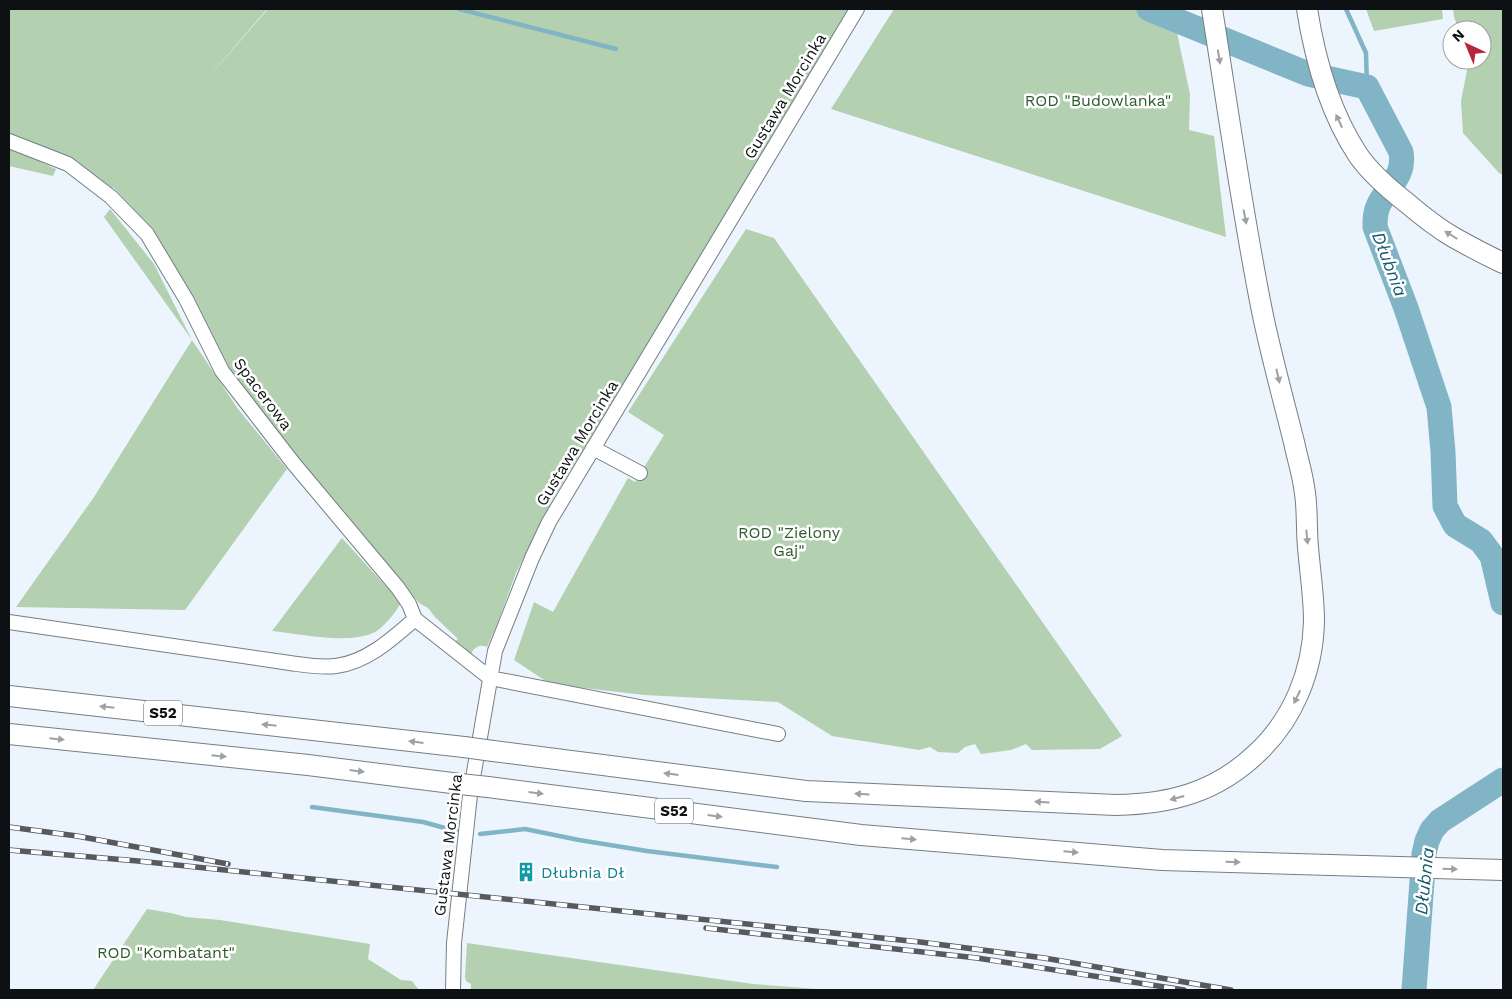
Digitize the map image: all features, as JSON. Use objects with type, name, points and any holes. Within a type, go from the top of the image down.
[{"type":"highway","name":"S52","points":[[9,696],[493,751],[806,791],[1090,804],[1137,804],[1166,801],[1206,788],[1240,768],[1267,743],[1288,715],[1306,676],[1312,642],[1314,612],[1306,528],[1305,489],[1263,313],[1243,208],[1212,9]]},
{"type":"highway","points":[[1307,9],[1317,61],[1327,92],[1340,125],[1359,156],[1385,185],[1418,213],[1452,236],[1498,261]]},
{"type":"highway","name":"S52","points":[[9,734],[308,765],[861,835],[1162,860],[1503,870]]},
{"type":"street","name":"Gustawa Morcinka","points":[[453,990],[454,943],[470,795],[495,650],[532,558],[549,522],[737,212],[857,9]]},
{"type":"street","name":"Spacerowa","points":[[9,141],[68,164],[111,197],[147,234],[186,298],[222,371],[294,464],[398,588],[415,619],[490,678]]},
{"type":"street","points":[[593,448],[640,473]]},
{"type":"street","points":[[9,622],[290,663],[336,666],[353,661],[380,647],[415,619]]},
{"type":"street","points":[[490,678],[778,734]]},
{"type":"green space","points":[[9,9],[267,9],[200,87],[268,9],[849,9],[727,216],[554,497],[516,573],[487,647],[478,647],[471,654],[454,642],[458,639],[428,608],[419,603],[300,462],[239,383],[225,361],[163,246],[143,219],[113,187],[112,189],[72,160],[9,135]]},
{"type":"green space","name":"ROD \"Budowlanka\"","points":[[894,9],[1175,9],[1177,33],[1190,94],[1189,130],[1214,136],[1226,237],[831,109]]},
{"type":"green space","points":[[1366,9],[1442,9],[1443,19],[1374,31]]},
{"type":"green space","points":[[1453,9],[1503,9],[1503,175],[1499,173],[1463,133],[1461,101],[1467,70],[1492,70],[1492,20],[1455,20]]},
{"type":"green space","points":[[9,147],[56,169],[53,176],[9,166]]},
{"type":"green space","points":[[110,209],[154,264],[192,340],[104,217]]},
{"type":"green space","name":"ROD \"Zielony Gaj\"","points":[[746,229],[774,238],[1122,736],[1100,749],[1032,750],[1026,744],[1011,750],[981,754],[975,744],[965,747],[958,753],[938,752],[930,747],[919,750],[832,736],[778,702],[644,695],[550,684],[514,660],[534,602],[553,612],[628,478],[635,482],[664,435],[628,412]]},
{"type":"green space","points":[[192,340],[238,409],[287,469],[185,610],[16,607],[94,497]]},
{"type":"green space","points":[[342,538],[401,603],[393,615],[375,632],[352,638],[325,638],[272,631]]},
{"type":"green space","name":"ROD \"Kombatant\"","points":[[147,909],[186,917],[220,920],[370,944],[368,959],[401,980],[412,981],[419,990],[93,990]]},
{"type":"green space","points":[[467,943],[753,984],[830,990],[471,990],[471,984],[466,981],[465,977]]},
{"type":"waterway","points":[[459,9],[616,49]]},
{"type":"waterway","name":"Dłubnia","points":[[1149,9],[1308,74],[1367,87],[1401,152],[1401,168],[1378,207],[1375,227],[1406,308],[1439,407],[1445,506],[1455,525],[1481,541],[1492,556],[1503,603]]},
{"type":"waterway","points":[[1346,9],[1366,53],[1367,87]]},
{"type":"waterway","name":"Dłubnia","points":[[1414,990],[1424,854],[1427,841],[1432,830],[1440,821],[1503,780]]},
{"type":"waterway","points":[[312,807],[423,822],[456,831]]},
{"type":"waterway","points":[[480,834],[525,829],[647,851],[777,867]]},
{"type":"railway","points":[[9,827],[77,836],[228,864]]},
{"type":"railway","points":[[9,850],[138,861],[920,942],[1044,958],[1231,990]]},
{"type":"railway","points":[[706,928],[977,958],[1184,990]]},
{"type":"place","name":"Dłubnia Dł","points":[[526,872]]}]
